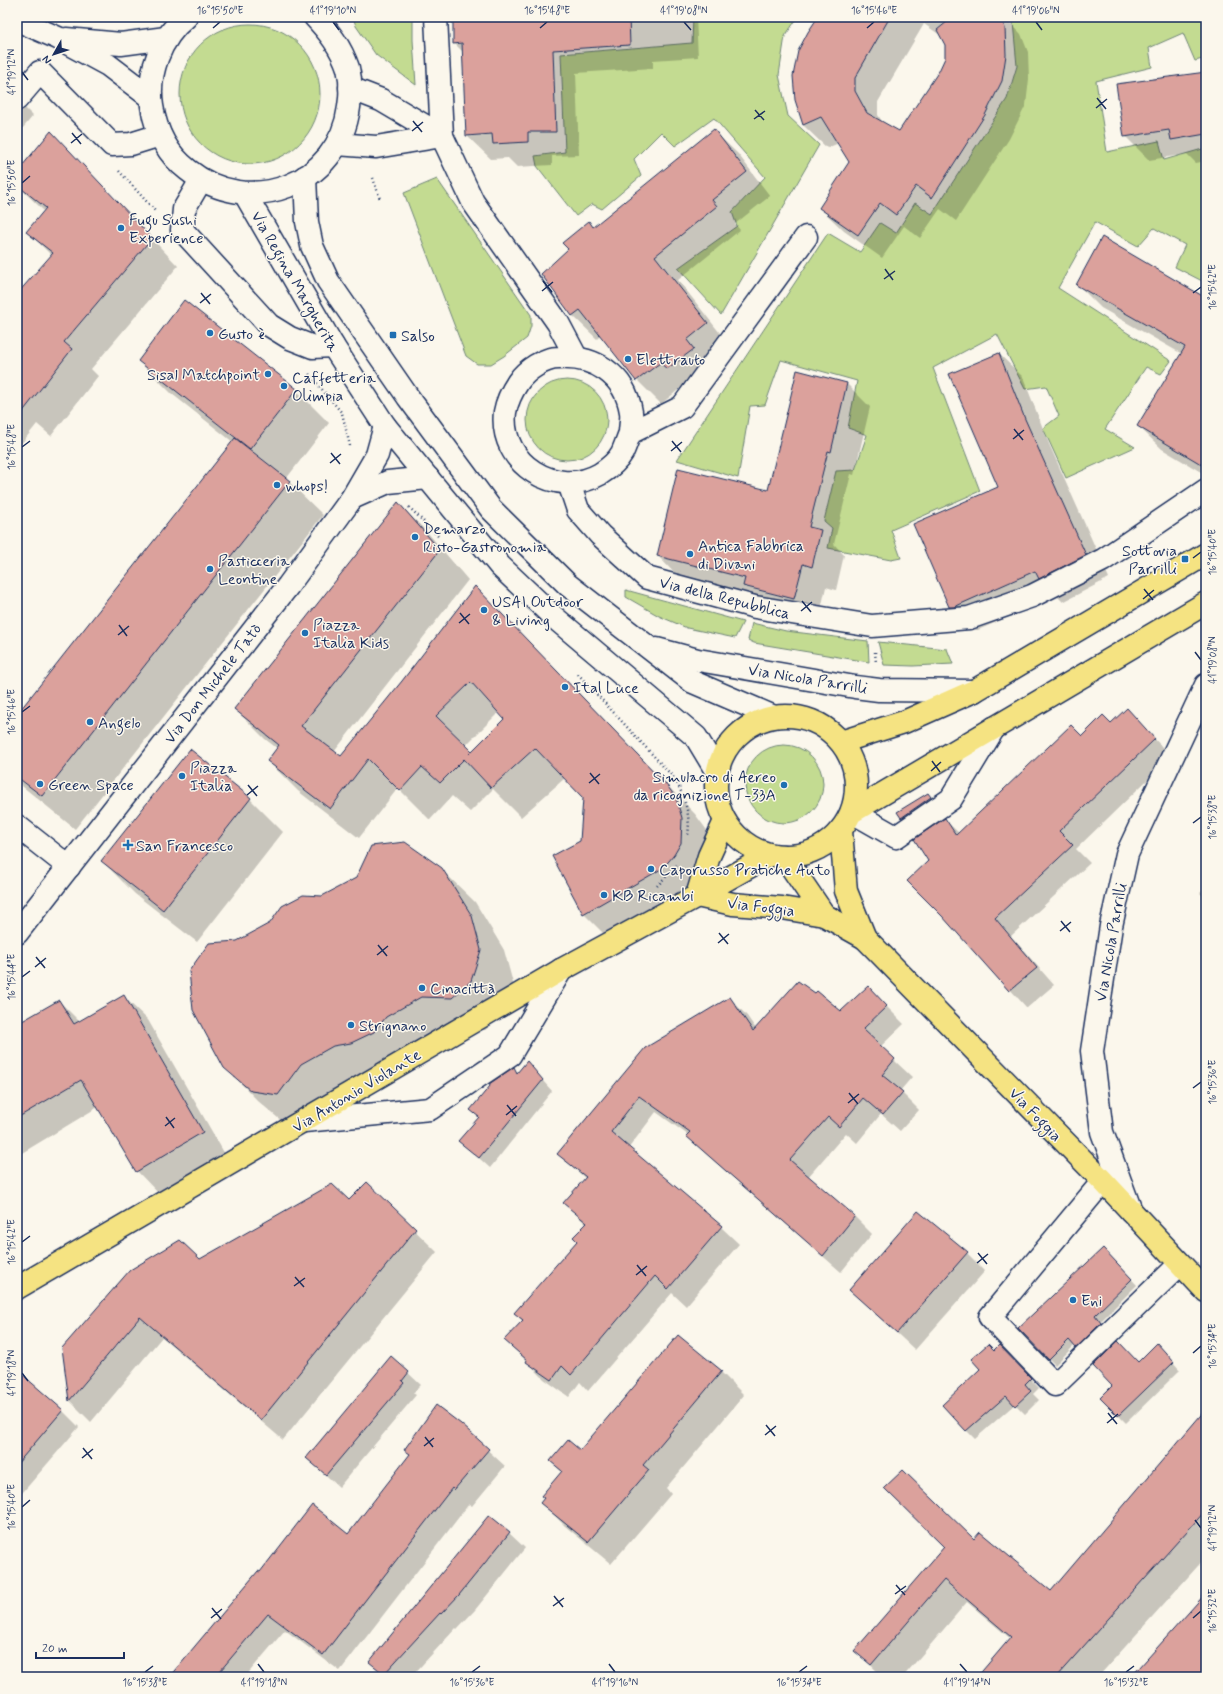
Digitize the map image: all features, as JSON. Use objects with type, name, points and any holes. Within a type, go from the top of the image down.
[{"type":"main road","points":[[841,742],[904,722],[974,691],[1206,554]]},
{"type":"main road","points":[[852,812],[1206,603]]},
{"type":"main road","points":[[787,715],[802,717],[824,726],[841,742],[853,762],[857,783],[856,797],[852,812],[841,831],[822,847],[799,855],[777,856],[758,851],[747,844],[734,834],[724,821],[716,795],[717,772],[720,760],[735,736],[759,720],[772,716],[787,715]]},
{"type":"main road","points":[[697,896],[709,856],[724,821]]},
{"type":"main road","name":"Via Foggia","points":[[841,831],[846,891],[865,938]]},
{"type":"main road","name":"Via Foggia","points":[[777,856],[824,915]]},
{"type":"main road","name":"Via Antonio Violante","points":[[17,1288],[561,970],[697,896],[777,856]]},
{"type":"main road","name":"Via Foggia","points":[[697,896],[733,904],[782,908],[824,915],[865,938],[1103,1181],[1206,1291]]},
{"type":"street","points":[[186,17],[166,38],[154,66],[150,97],[154,121],[164,144],[179,163],[201,180],[221,189],[245,194],[267,193],[287,187],[306,178],[323,163],[337,144],[348,120],[351,94],[348,68],[335,39],[315,17]]},
{"type":"street","points":[[436,17],[442,136],[473,202],[558,323],[576,357]]},
{"type":"street","points":[[17,20],[58,38],[108,65],[150,97]]},
{"type":"street","points":[[58,38],[121,44],[166,38]]},
{"type":"street","points":[[17,99],[40,72],[112,145],[131,144],[160,136]]},
{"type":"street","points":[[350,88],[381,100],[442,136]]},
{"type":"street","points":[[337,144],[376,147],[442,136]]},
{"type":"street","name":"Via Regina Margherita","points":[[306,178],[307,222],[312,246],[328,281],[408,397],[491,509],[568,585],[693,682],[772,716]]},
{"type":"street","points":[[201,180],[184,209],[182,230],[269,325],[290,338],[314,347],[333,346]]},
{"type":"street","name":"Via Regina Margherita","points":[[245,194],[333,346],[385,426],[500,566],[555,618],[696,737],[717,772]]},
{"type":"street","points":[[630,434],[682,407],[806,237]]},
{"type":"street","points":[[576,357],[596,363],[612,376],[625,393],[631,413],[630,434],[622,453],[608,469],[590,479],[569,483],[548,480],[528,469],[514,453],[506,432],[505,412],[511,393],[521,377],[537,364],[556,358],[576,357]]},
{"type":"street","name":"Via Don Michele Tatò","points":[[17,933],[288,586],[352,498],[377,455],[385,426]]},
{"type":"street","name":"Via Don Michele Tatò","points":[[352,498],[385,483],[428,478]]},
{"type":"street","name":"Via della Repubblica","points":[[569,483],[578,510],[600,536],[647,578],[755,607],[872,626],[969,618],[1032,596],[1103,560],[1206,490]]},
{"type":"street","name":"Via Nicola Parrilli","points":[[644,645],[698,660],[879,690],[974,691]]},
{"type":"street","name":"Via Nicola Parrilli","points":[[1130,1211],[1102,1132],[1092,1051],[1111,926],[1127,854],[1206,685]]},
{"type":"street","points":[[852,812],[896,837],[951,799],[994,728]]},
{"type":"street","points":[[17,826],[69,867]]},
{"type":"street","points":[[304,1121],[430,1109],[510,1055],[561,970]]},
{"type":"street","points":[[1103,1181],[990,1317],[1055,1386],[1180,1264]]},
{"type":"path","points":[[114,165],[156,212]]},
{"type":"path","points":[[373,178],[380,199]]},
{"type":"path","points":[[308,372],[342,413],[352,451],[369,468]]},
{"type":"path","points":[[385,483],[440,538]]},
{"type":"path","points":[[872,626],[879,690]]},
{"type":"path","points":[[577,673],[675,779],[685,798],[689,828],[688,836]]},
{"type":"path","points":[[656,887],[679,864]]},
{"type":"green space","points":[[353,17],[413,17],[416,85],[376,55],[356,26]]},
{"type":"green space","points":[[693,17],[798,17],[785,36],[779,75],[788,116],[819,145],[721,315],[678,268],[737,226],[732,212],[765,177],[714,118],[675,146],[661,132],[634,159],[641,176],[602,209],[592,204],[576,216],[537,166],[535,156],[565,152],[561,54],[692,43]]},
{"type":"green space","points":[[1011,17],[1206,17],[1206,58],[1195,61],[1183,33],[1149,48],[1152,67],[1096,81],[1107,152],[1159,141],[1164,160],[1206,148],[1206,283],[1175,267],[1185,245],[1154,228],[1138,246],[1095,222],[1058,288],[1171,361],[1161,374],[1146,367],[1105,429],[1135,447],[1066,478],[1043,428],[1059,416],[1046,386],[1025,389],[997,334],[933,368],[980,491],[891,530],[901,558],[891,560],[828,548],[832,528],[824,521],[836,471],[855,470],[867,435],[848,428],[857,381],[781,360],[765,405],[750,406],[738,478],[677,460],[828,233],[860,252],[880,223],[896,233],[915,203],[932,214],[1007,99],[1017,66],[1013,22]]},
{"type":"green space","points":[[257,24],[283,32],[304,50],[315,67],[319,80],[319,108],[315,121],[308,133],[294,148],[277,159],[264,163],[243,164],[217,156],[196,138],[185,121],[181,108],[180,87],[188,61],[206,40],[223,29],[236,25]]},
{"type":"green space","points":[[437,179],[531,315],[531,326],[527,338],[491,364],[477,364],[466,356],[404,193]]},
{"type":"green space","points":[[567,380],[582,383],[595,392],[604,405],[607,420],[604,435],[595,448],[582,457],[567,460],[552,457],[539,448],[530,435],[527,420],[530,405],[539,392],[552,383]]},
{"type":"green space","points":[[626,590],[743,622],[735,638],[687,628],[659,616],[626,597]]},
{"type":"green space","points":[[752,623],[786,631],[868,641],[869,662],[754,643],[748,640]]},
{"type":"green space","points":[[878,642],[947,649],[953,664],[913,666],[884,665]]},
{"type":"green space","points":[[784,745],[799,748],[806,752],[816,762],[820,769],[823,784],[820,799],[816,806],[806,816],[799,820],[784,823],[769,820],[762,816],[752,806],[748,799],[745,784],[748,769],[752,762],[762,752],[769,748]]},
{"type":"building","points":[[453,17],[629,17],[630,45],[553,50],[556,132],[528,132],[528,142],[493,144],[492,134],[466,136],[462,43],[453,44]]},
{"type":"building","points":[[818,17],[890,17],[855,78],[855,91],[867,113],[899,131],[939,71],[945,58],[945,45],[937,30],[953,17],[1001,17],[1005,28],[1006,55],[1002,81],[985,115],[932,198],[916,186],[896,215],[880,203],[858,235],[819,208],[849,162],[821,117],[803,125],[795,100],[793,76],[798,51]]},
{"type":"building","points":[[1206,72],[1206,134],[1171,140],[1169,130],[1124,137],[1116,84]]},
{"type":"building","points":[[714,129],[747,172],[712,200],[717,206],[655,256],[708,323],[687,340],[694,349],[667,369],[660,363],[636,381],[580,310],[572,316],[541,274],[568,249],[562,243],[589,221],[593,227]]},
{"type":"building","points":[[51,131],[152,238],[64,342],[72,349],[17,419],[17,294],[53,253],[26,232],[46,208],[17,185],[17,172]]},
{"type":"building","points":[[1102,237],[1206,298],[1206,467],[1137,426],[1185,347],[1076,285]]},
{"type":"building","points":[[184,300],[297,389],[250,449],[138,361]]},
{"type":"building","points":[[999,353],[1025,419],[1086,555],[1039,579],[1035,571],[954,607],[949,607],[913,524],[998,487],[949,374]]},
{"type":"building","points":[[797,370],[847,383],[831,452],[828,451],[809,527],[821,530],[812,567],[803,564],[794,599],[743,586],[745,578],[657,556],[678,468],[768,490]]},
{"type":"building","points":[[235,438],[290,481],[42,796],[17,777],[17,714]]},
{"type":"building","points":[[398,502],[440,550],[301,726],[341,756],[402,681],[475,586],[666,784],[676,798],[682,818],[681,843],[674,855],[663,868],[583,914],[552,856],[580,841],[583,798],[535,748],[491,788],[464,759],[440,783],[422,767],[400,791],[368,759],[330,809],[267,761],[279,745],[234,709]],"holes":[[[471,682],[504,719],[472,751],[436,716]]]},
{"type":"building","points":[[1127,708],[1155,739],[1059,831],[1073,845],[995,918],[1037,968],[1009,991],[942,916],[907,881],[928,861],[914,839],[945,818],[956,835],[1071,725],[1082,736],[1103,715],[1111,723]]},
{"type":"building","points":[[190,749],[251,798],[163,910],[101,861]]},
{"type":"building","points":[[928,793],[931,797],[901,818],[897,812]]},
{"type":"building","points":[[405,842],[442,868],[472,916],[481,950],[471,981],[452,998],[421,997],[386,1017],[374,1032],[351,1043],[333,1046],[301,1064],[278,1095],[251,1091],[224,1068],[193,1010],[189,971],[209,943],[237,941],[270,923],[282,906],[303,895],[322,896],[356,878],[371,846]]},
{"type":"building","points":[[798,981],[815,993],[817,991],[841,1011],[868,986],[887,1006],[863,1029],[895,1059],[882,1075],[903,1092],[883,1115],[863,1098],[839,1127],[828,1117],[790,1160],[855,1216],[823,1256],[686,1136],[690,1132],[639,1096],[611,1132],[722,1226],[668,1289],[655,1276],[571,1375],[562,1366],[552,1380],[526,1362],[527,1360],[504,1340],[523,1320],[514,1313],[577,1241],[573,1237],[587,1223],[563,1203],[586,1177],[557,1154],[645,1048],[730,997],[753,1031]]},
{"type":"building","points":[[124,995],[203,1132],[136,1172],[81,1080],[17,1118],[17,1024],[59,1000],[74,1024]]},
{"type":"building","points":[[527,1061],[543,1080],[479,1158],[458,1141],[479,1117],[470,1110],[490,1086],[489,1084],[514,1067],[517,1073]]},
{"type":"building","points":[[367,1182],[416,1229],[261,1420],[140,1317],[69,1401],[62,1348],[130,1270],[180,1240],[200,1259],[332,1184],[349,1200]]},
{"type":"building","points":[[918,1211],[968,1252],[897,1333],[849,1290]]},
{"type":"building","points":[[1103,1248],[1132,1279],[1095,1315],[1101,1323],[1076,1348],[1069,1340],[1049,1360],[1018,1328]]},
{"type":"building","points":[[678,1335],[722,1371],[643,1465],[649,1470],[588,1542],[540,1503],[544,1498],[541,1496],[562,1471],[550,1461],[568,1440],[580,1450]]},
{"type":"building","points":[[1118,1341],[1138,1362],[1157,1343],[1174,1362],[1118,1416],[1100,1398],[1112,1386],[1093,1366]]},
{"type":"building","points":[[988,1344],[994,1350],[999,1345],[1031,1378],[1025,1384],[1031,1391],[1015,1406],[1006,1396],[966,1431],[942,1405],[980,1369],[971,1359]]},
{"type":"building","points":[[391,1356],[409,1372],[402,1381],[404,1383],[326,1475],[306,1458]]},
{"type":"building","points":[[17,1370],[63,1410],[17,1464]]},
{"type":"building","points":[[436,1405],[461,1424],[489,1449],[454,1490],[452,1488],[323,1655],[268,1614],[215,1677],[169,1677],[258,1571],[260,1572],[312,1505],[348,1534],[410,1454],[404,1450]]},
{"type":"building","points":[[1206,1409],[1206,1510],[1056,1677],[977,1677],[1011,1637],[944,1580],[871,1665],[854,1651],[944,1547],[884,1488],[903,1470],[974,1539],[980,1532],[1051,1591]]},
{"type":"building","points":[[489,1515],[510,1532],[459,1595],[441,1614],[440,1613],[384,1674],[369,1662]]},
{"type":"building","points":[[1206,1593],[1206,1677],[1131,1677]]},
{"type":"place","name":"Fugu Sushi Experience","points":[[121,228]]},
{"type":"place","name":"Gusto è","points":[[210,333]]},
{"type":"place","name":"Salso","points":[[393,335]]},
{"type":"place","name":"Elettrauto","points":[[628,359]]},
{"type":"place","name":"Sisal Matchpoint","points":[[268,374]]},
{"type":"place","name":"Caffetteria Olimpia","points":[[284,386]]},
{"type":"place","name":"whops!","points":[[277,485]]},
{"type":"place","name":"Demarzo Risto-Gastronomia","points":[[415,537]]},
{"type":"place","name":"Antica Fabbrica di Divani","points":[[690,554]]},
{"type":"place","name":"Sottovia Parrilli","points":[[1185,559]]},
{"type":"place","name":"Pasticceria Leontine","points":[[210,569]]},
{"type":"place","name":"USAI Outdoor & Living","points":[[484,610]]},
{"type":"place","name":"Piazza Italia Kids","points":[[305,633]]},
{"type":"place","name":"Ital Luce","points":[[565,687]]},
{"type":"place","name":"Angelo","points":[[90,722]]},
{"type":"place","name":"Piazza Italia","points":[[182,776]]},
{"type":"place","name":"Green Space","points":[[40,784]]},
{"type":"place","name":"Simulacro di Aereo da ricognizione T-33A","points":[[784,785]]},
{"type":"place","name":"San Francesco","points":[[128,845]]},
{"type":"place","name":"Caporusso Pratiche Auto","points":[[651,869]]},
{"type":"place","name":"KB Ricambi","points":[[604,895]]},
{"type":"place","name":"Cinacittà","points":[[422,988]]},
{"type":"place","name":"Strignano","points":[[351,1025]]},
{"type":"place","name":"Eni","points":[[1073,1300]]}]
